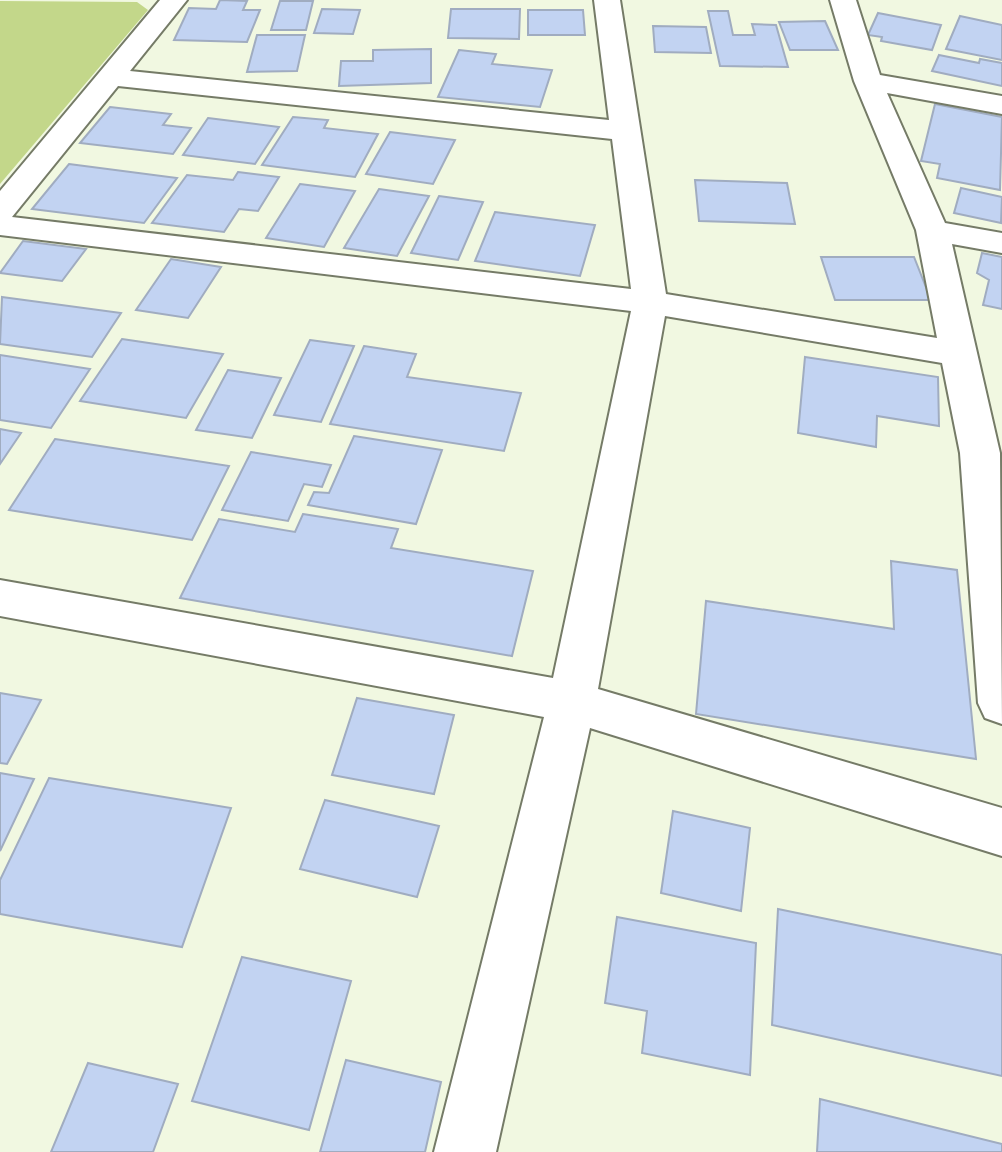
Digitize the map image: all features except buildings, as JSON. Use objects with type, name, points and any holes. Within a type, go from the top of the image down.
[{"type":"street","points":[[0,211],[174,0]]},
{"type":"street","points":[[465,1152],[572,702],[650,302],[607,0]]},
{"type":"street","points":[[843,0],[868,81],[932,230],[957,353],[991,456],[1002,703]]},
{"type":"street","points":[[111,77],[625,131]]},
{"type":"street","points":[[868,81],[1002,105]]},
{"type":"street","points":[[0,225],[650,302],[957,353]]},
{"type":"street","points":[[932,230],[1002,243]]},
{"type":"street","points":[[0,598],[572,702],[1002,832]]},
{"type":"green space","points":[[0,1],[137,2],[148,10],[0,184]]}]
